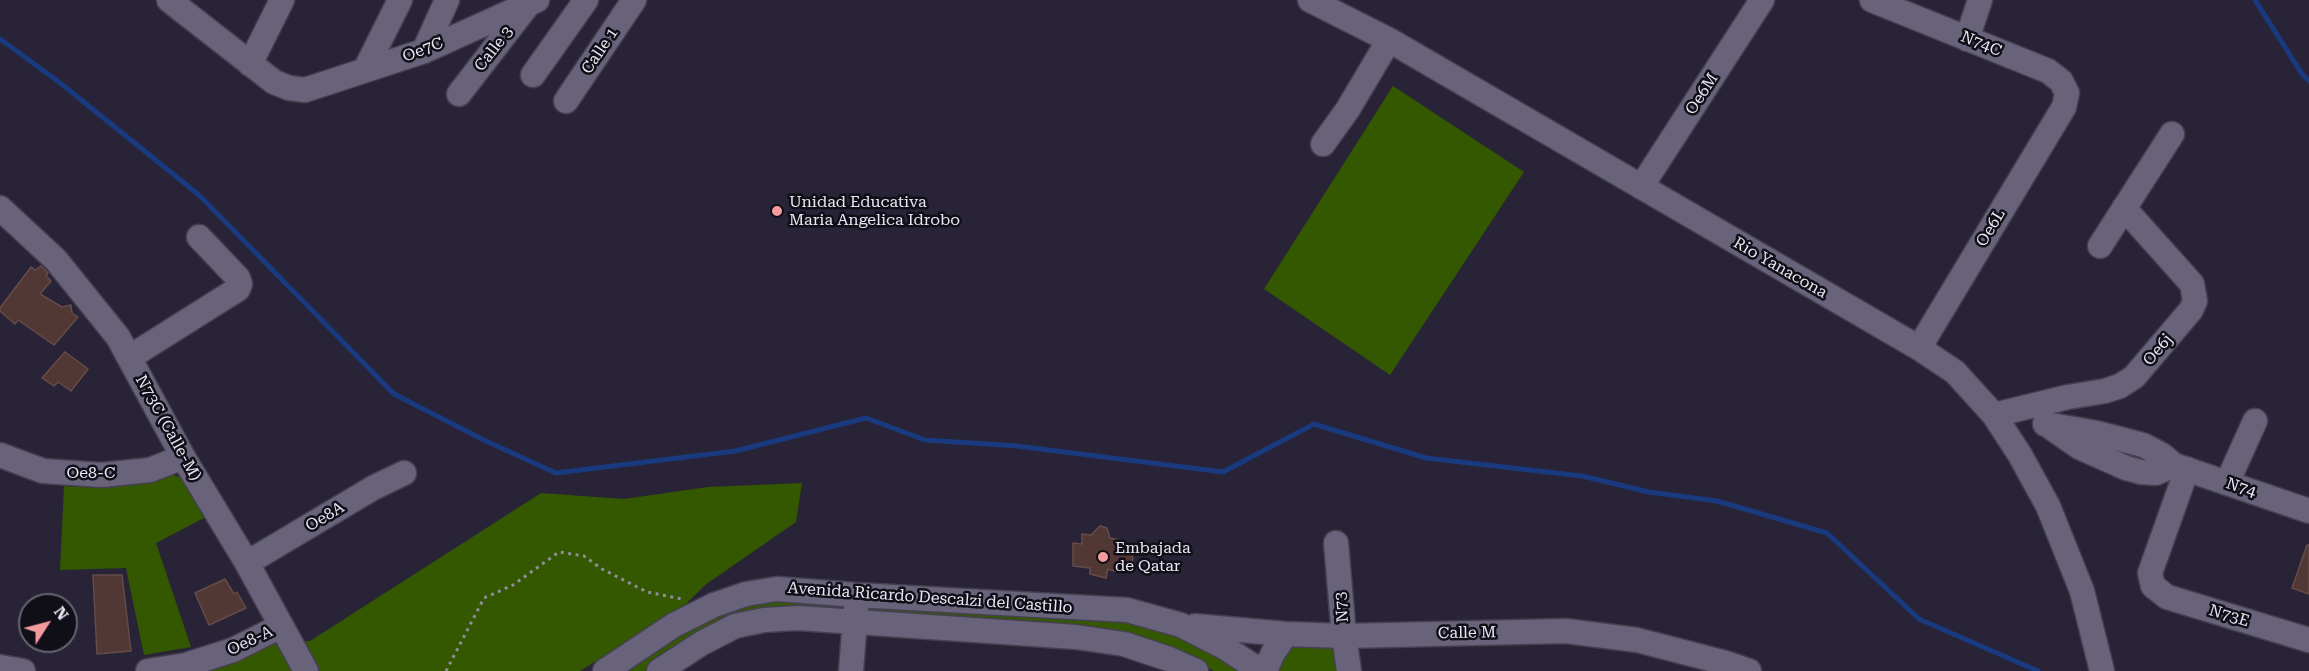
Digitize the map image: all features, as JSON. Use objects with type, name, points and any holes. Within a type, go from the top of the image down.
[{"type":"street","points":[[169,0],[250,64],[282,0]]},
{"type":"street","points":[[365,70],[400,0]]},
{"type":"street","points":[[424,51],[447,0]]},
{"type":"street","points":[[533,75],[586,0]]},
{"type":"street","name":"Calle 1","points":[[566,101],[634,0]]},
{"type":"street","name":"Rio Yanacona","points":[[1310,0],[1389,40],[1918,348],[1955,372],[1994,415],[2020,455],[2048,507],[2082,591],[2102,671]]},
{"type":"street","name":"Oe6M","points":[[1641,187],[1762,0]]},
{"type":"street","name":"N74C","points":[[1872,0],[2056,76],[2065,87],[2067,100],[2064,107]]},
{"type":"street","points":[[1967,39],[1980,0]]},
{"type":"street","name":"Oe7C","points":[[250,64],[274,82],[290,88],[305,90],[342,80],[424,51],[533,2]]},
{"type":"street","name":"Calle 3","points":[[459,94],[533,2]]},
{"type":"street","points":[[1323,144],[1348,110],[1389,40]]},
{"type":"street","name":"Oe6L","points":[[1918,348],[2064,107]]},
{"type":"street","points":[[2100,246],[2172,134]]},
{"type":"street","name":"N73C (Calle-M)","points":[[0,208],[56,260],[100,313],[130,357],[183,457],[247,563],[306,671]]},
{"type":"street","name":"Oe6j","points":[[1994,415],[2120,386],[2134,377],[2191,310],[2195,301],[2192,284],[2124,208]]},
{"type":"street","points":[[130,357],[238,290],[240,284],[238,278],[199,237]]},
{"type":"street","points":[[2024,408],[2079,447],[2126,468],[2156,473],[2180,467]]},
{"type":"street","points":[[2227,483],[2255,421]]},
{"type":"street","name":"Oe8-C","points":[[0,455],[43,471],[102,475],[150,470],[183,457]]},
{"type":"street","name":"N74","points":[[2180,467],[2309,511]]},
{"type":"street","name":"N73E","points":[[2180,467],[2150,573],[2153,586],[2167,597],[2309,640]]},
{"type":"street","name":"Oe8A","points":[[247,563],[373,488],[404,473]]},
{"type":"street","name":"N73","points":[[1336,543],[1344,636],[1350,671]]},
{"type":"street","name":"Avenida Ricardo Descalzi del Castillo","points":[[605,671],[674,625],[714,605],[746,594],[777,589],[1127,610],[1181,625],[1224,646],[1263,671]]},
{"type":"street","points":[[851,671],[856,595]]},
{"type":"street","name":"Avenida Ricardo Descalzi del Castillo","points":[[659,671],[702,643],[735,626],[764,620],[798,618],[1076,637],[1124,644],[1169,658],[1196,671]]},
{"type":"street","name":"Calle M","points":[[1181,625],[1286,634],[1344,636],[1566,631],[1637,640],[1749,671]]},
{"type":"street","name":"Oe8-A","points":[[148,671],[186,665],[233,650],[280,626]]},
{"type":"street","points":[[1263,671],[1286,634]]},
{"type":"street","points":[[0,667],[23,671]]},
{"type":"path","points":[[446,671],[484,598],[513,585],[559,552],[584,556],[602,569],[647,592],[714,605]]},
{"type":"green space","points":[[1393,86],[1524,172],[1390,375],[1264,289]]},
{"type":"green space","points":[[170,474],[183,478],[204,518],[156,543],[191,647],[144,655],[126,568],[60,570],[64,486],[105,488],[153,481]]},
{"type":"green space","points":[[802,483],[796,522],[705,585],[682,608],[580,671],[201,671],[273,643],[310,641],[541,493],[624,499],[708,487]]},
{"type":"green space","points":[[779,595],[851,600],[848,615],[700,636],[646,671],[615,671],[676,631]]},
{"type":"green space","points":[[867,601],[1093,614],[1186,635],[1240,666],[1237,671],[1214,671],[1193,660],[866,616]]},
{"type":"green space","points":[[1291,647],[1331,648],[1338,653],[1341,671],[1277,671],[1281,651]]},
{"type":"building","points":[[41,266],[48,273],[46,276],[51,281],[40,294],[62,307],[71,305],[72,313],[78,317],[54,345],[18,320],[15,324],[0,311],[31,267],[35,270]]},
{"type":"building","points":[[65,352],[88,369],[71,391],[58,382],[54,386],[42,378]]},
{"type":"building","name":"Embajada de Qatar","points":[[1100,526],[1107,528],[1110,538],[1124,541],[1125,546],[1132,548],[1133,566],[1122,567],[1121,573],[1108,569],[1106,578],[1090,574],[1090,568],[1073,566],[1073,543],[1082,544],[1082,534],[1091,535]]},
{"type":"building","points":[[2307,545],[2309,545],[2309,594],[2292,588]]},
{"type":"building","points":[[93,575],[122,575],[131,651],[97,654]]},
{"type":"building","points":[[225,579],[234,594],[237,592],[246,608],[209,625],[195,593]]},
{"type":"waterway","points":[[2255,0],[2302,74],[2309,81]]},
{"type":"waterway","points":[[0,39],[59,82],[199,195],[394,394],[486,441],[556,473],[735,451],[866,418],[925,440],[1017,446],[1223,472],[1314,424],[1426,458],[1582,476],[1649,492],[1717,501],[1827,533],[1919,619],[2038,671]]},
{"type":"place","name":"Unidad Educativa Maria Angelica Idrobo","points":[[777,211]]},
{"type":"place","name":"Embajada de Qatar","points":[[1103,557]]}]
